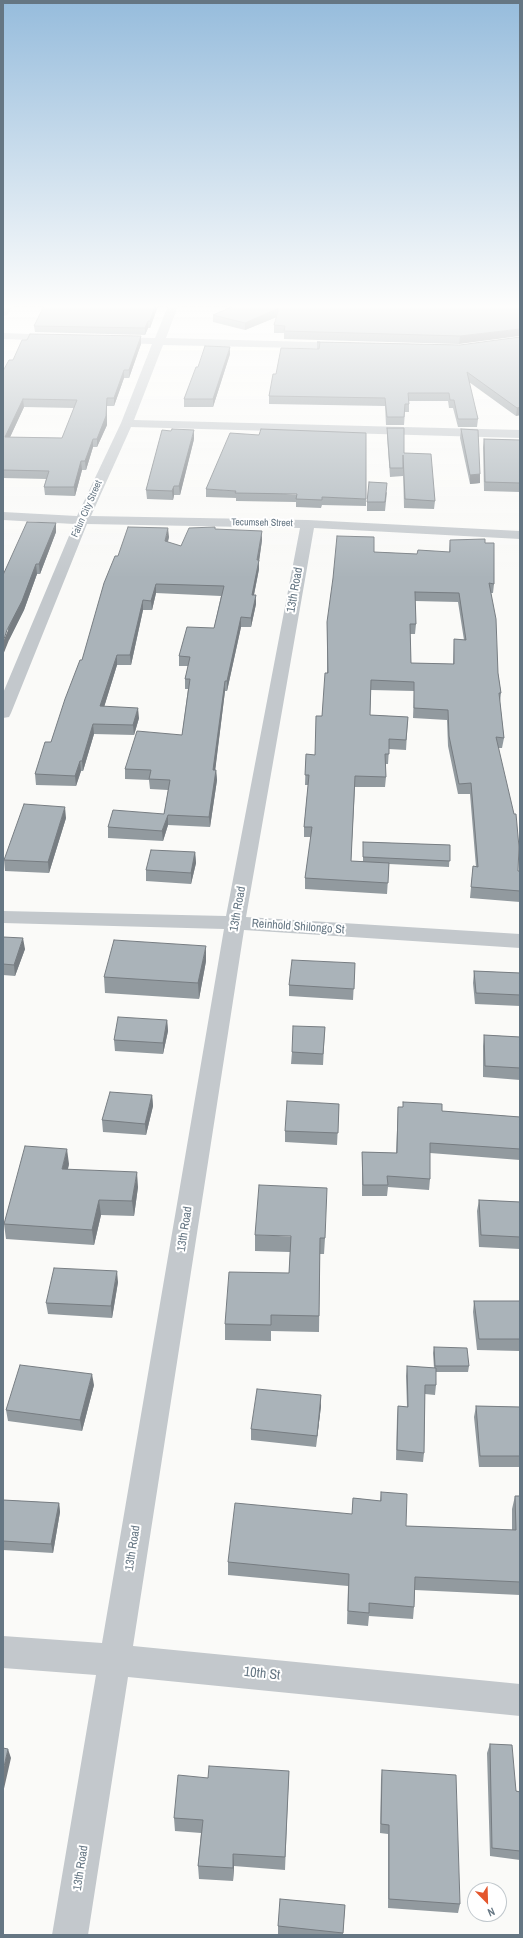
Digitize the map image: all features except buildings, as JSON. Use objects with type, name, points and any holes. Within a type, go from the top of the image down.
[{"type":"street","name":"Falun City Street","points":[[3,713],[82,520],[127,423],[137,396]]},
{"type":"street","points":[[127,423],[520,434]]},
{"type":"street","name":"Tecumseh Street","points":[[3,516],[82,520],[308,524],[520,535]]},
{"type":"street","name":"13th Road","points":[[70,1935],[235,923],[308,524]]},
{"type":"street","name":"Reinhold Shilongo St","points":[[3,917],[235,923],[520,941]]},
{"type":"street","name":"10th St","points":[[3,1652],[115,1660],[520,1700]]}]
